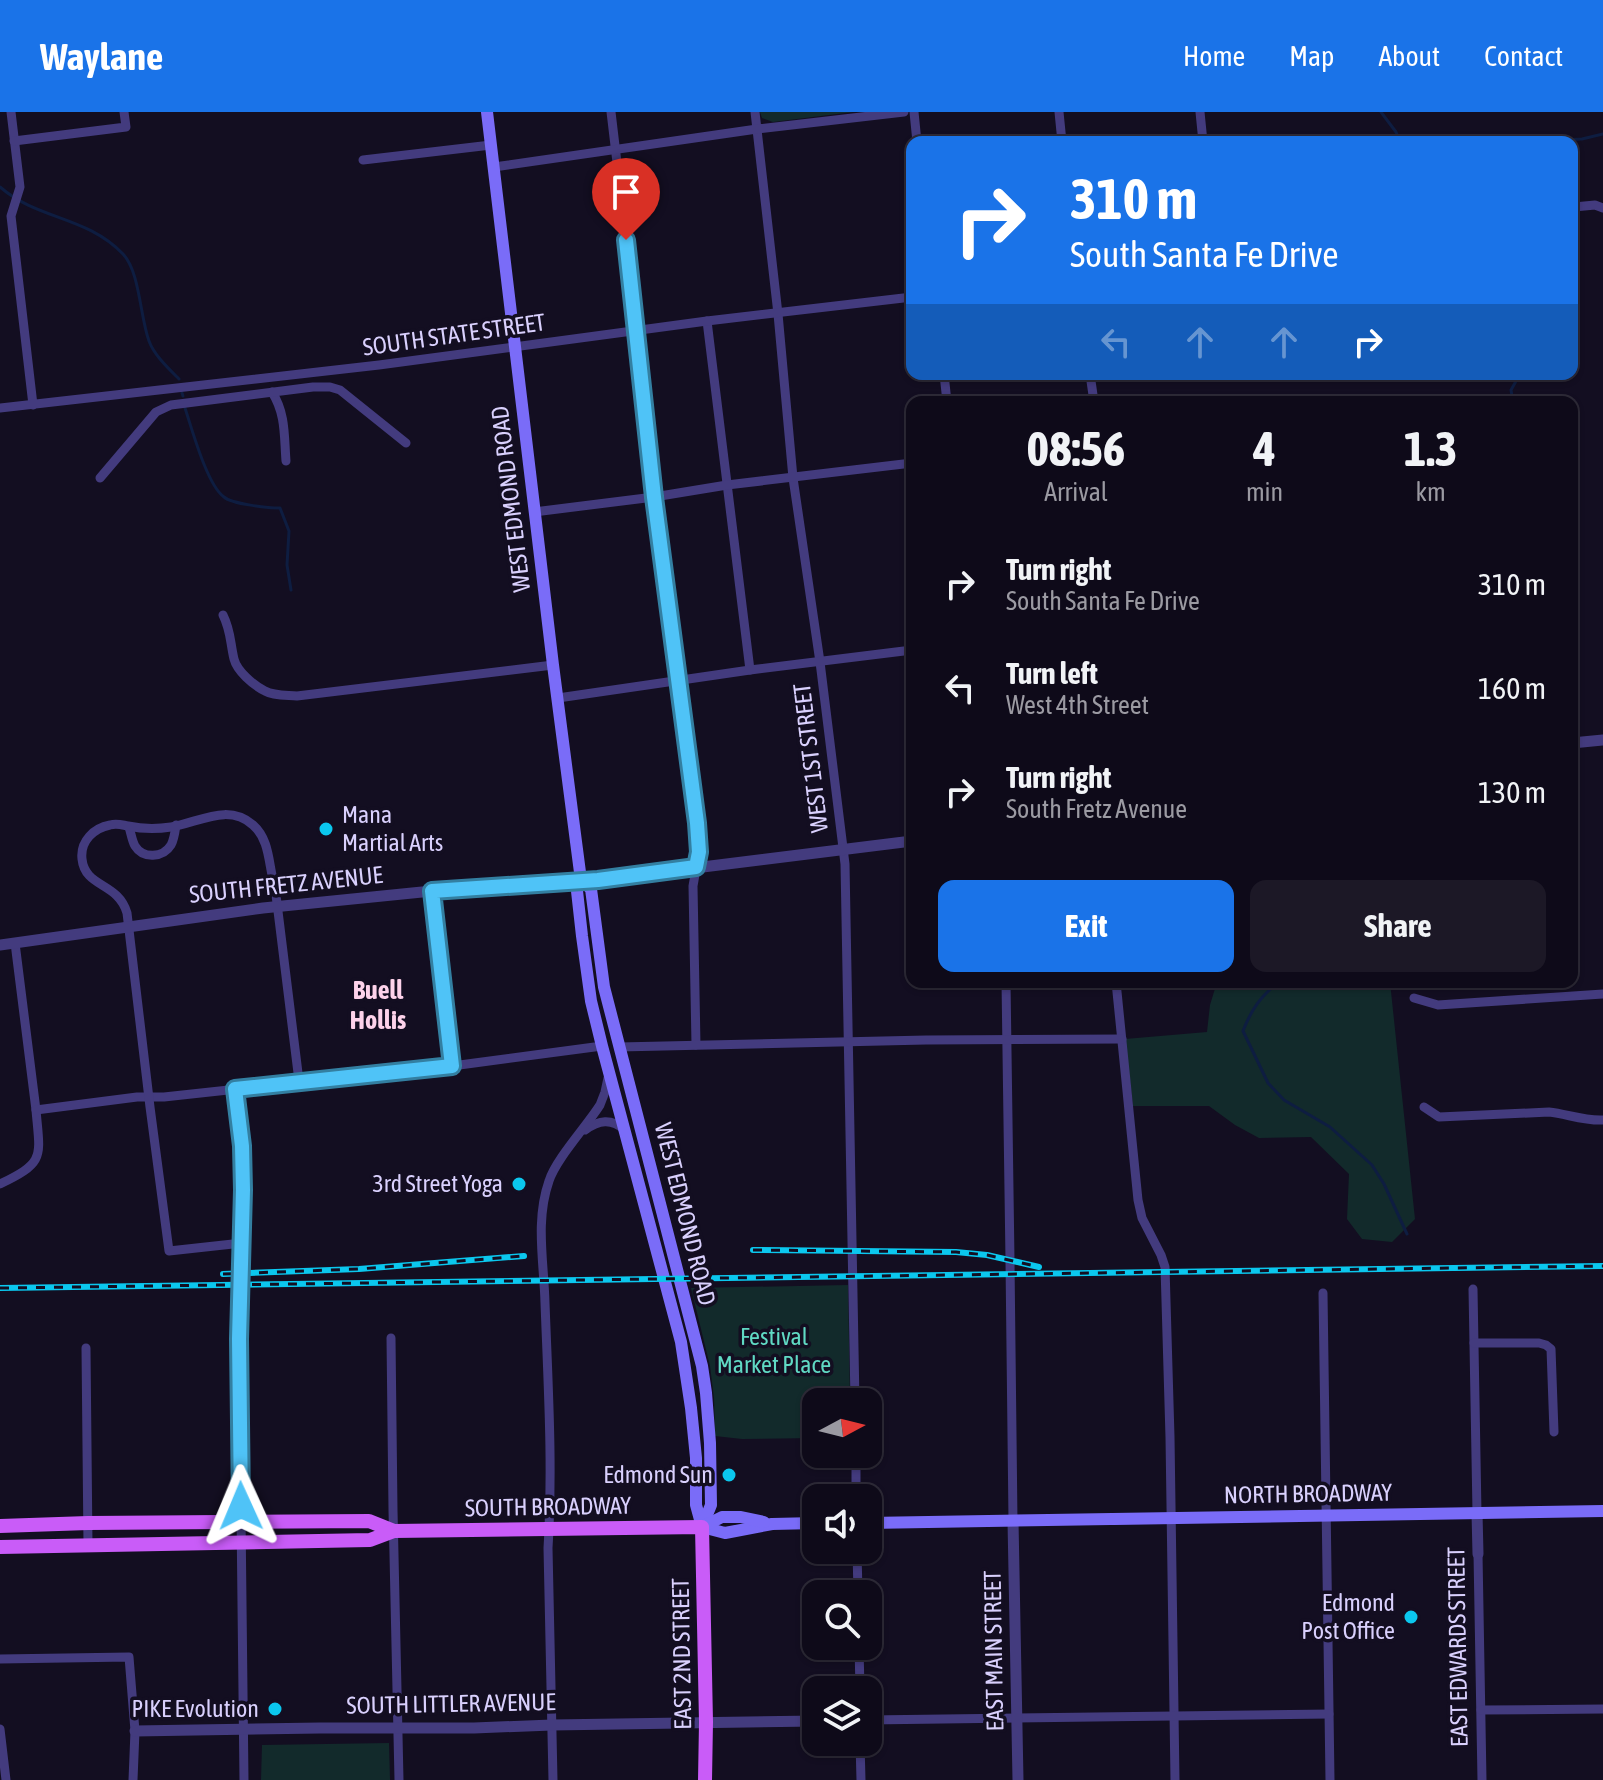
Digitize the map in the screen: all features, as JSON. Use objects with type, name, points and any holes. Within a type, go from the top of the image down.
[{"type":"main road","name":"WEST EDMOND ROAD","points":[[487,112],[581,880],[577,891],[591,1001],[681,1342],[696,1458],[696,1505],[702,1527]]},
{"type":"main road","name":"WEST EDMOND ROAD","points":[[581,880],[591,889],[604,987],[702,1366],[710,1443],[711,1505],[702,1527]]},
{"type":"main road","name":"NORTH BROADWAY","points":[[1013,1521],[1603,1511]]},
{"type":"main road","name":"SOUTH BROADWAY","points":[[0,1526],[369,1521],[394,1531]]},
{"type":"main road","points":[[882,1523],[1013,1521]]},
{"type":"main road","name":"SOUTH BROADWAY","points":[[0,1547],[370,1540],[394,1531],[702,1527],[725,1533],[772,1524],[802,1523]]},
{"type":"main road","name":"EAST 2ND STREET","points":[[702,1527],[705,1780]]},
{"type":"street","points":[[11,112],[20,187],[11,216],[33,405]]},
{"type":"street","points":[[14,141],[126,127],[124,112]]},
{"type":"street","points":[[611,112],[654,497],[697,823],[699,852],[693,886],[696,1045]]},
{"type":"street","name":"WEST 1ST STREET","points":[[755,112],[793,478],[845,864],[855,1388]]},
{"type":"street","points":[[494,167],[757,129],[904,112]]},
{"type":"street","points":[[914,112],[916,136]]},
{"type":"street","points":[[1059,112],[1061,136]]},
{"type":"street","points":[[1200,112],[1202,136]]},
{"type":"street","points":[[363,160],[491,145]]},
{"type":"street","points":[[1578,207],[1595,205],[1603,208]]},
{"type":"street","name":"SOUTH STATE STREET","points":[[0,408],[379,365],[906,298]]},
{"type":"street","points":[[707,321],[750,670]]},
{"type":"street","points":[[211,385],[215,399]]},
{"type":"street","points":[[100,478],[156,412],[171,405],[313,387],[340,390],[406,443]]},
{"type":"street","points":[[272,392],[280,405],[286,461]]},
{"type":"street","points":[[534,512],[906,464]]},
{"type":"street","points":[[223,615],[230,628],[237,668],[266,692],[279,695],[297,696],[553,665]]},
{"type":"street","points":[[558,698],[906,651]]},
{"type":"street","points":[[1578,742],[1603,740]]},
{"type":"street","points":[[242,1243],[169,1251],[129,926],[124,902],[114,891],[91,878],[85,868],[81,857],[84,844],[94,831],[110,825],[148,828],[233,814],[252,824],[261,834],[267,844],[275,887],[299,1081]]},
{"type":"street","points":[[129,827],[134,845],[140,852],[154,855],[171,846],[176,825]]},
{"type":"street","name":"SOUTH FRETZ AVENUE","points":[[0,945],[277,907],[581,880],[906,842]]},
{"type":"street","points":[[432,891],[452,1066]]},
{"type":"street","points":[[0,1184],[27,1171],[37,1158],[39,1143],[15,943]]},
{"type":"street","points":[[1006,988],[1013,1521]]},
{"type":"street","points":[[1117,988],[1138,1200],[1142,1218],[1165,1267],[1175,1780]]},
{"type":"street","points":[[1414,998],[1438,1005],[1603,994]]},
{"type":"street","points":[[619,1047],[1122,1039]]},
{"type":"street","points":[[36,1110],[452,1066],[602,1046]]},
{"type":"street","points":[[553,1780],[548,1548],[550,1447],[540,1219],[550,1177],[600,1105],[608,1080],[608,1065]]},
{"type":"street","points":[[235,1089],[242,1146],[239,1339],[244,1780]]},
{"type":"street","points":[[1424,1107],[1439,1117],[1549,1112],[1603,1120]]},
{"type":"street","points":[[582,1132],[592,1125],[610,1121],[625,1130]]},
{"type":"street","points":[[1473,1289],[1477,1513]]},
{"type":"street","points":[[1323,1293],[1330,1780]]},
{"type":"street","points":[[391,1338],[399,1780]]},
{"type":"street","points":[[1474,1343],[1539,1343],[1551,1349],[1554,1432]]},
{"type":"street","points":[[86,1348],[88,1545]]},
{"type":"street","name":"EAST EDWARDS STREET","points":[[1477,1513],[1482,1780]]},
{"type":"street","name":"EAST MAIN STREET","points":[[1013,1521],[1018,1780]]},
{"type":"street","points":[[0,1659],[129,1657],[135,1731],[133,1780]]},
{"type":"street","points":[[1481,1710],[1603,1709]]},
{"type":"street","points":[[882,1720],[1329,1714]]},
{"type":"street","name":"SOUTH LITTLER AVENUE","points":[[135,1731],[802,1721]]},
{"type":"street","points":[[0,1729],[6,1780]]},
{"type":"street","points":[[860,1756],[861,1780]]},
{"type":"green space","points":[[760,112],[853,112],[773,122],[762,118]]},
{"type":"green space","points":[[1215,988],[1391,988],[1415,1219],[1392,1242],[1362,1239],[1347,1219],[1349,1174],[1311,1137],[1259,1138],[1209,1106],[1133,1106],[1125,1039],[1207,1032]]},
{"type":"green space","name":"Festival Market Place","points":[[848,1285],[850,1388],[802,1388],[802,1438],[715,1436],[710,1366],[691,1288]]},
{"type":"green space","points":[[389,1743],[390,1780],[261,1780],[262,1745]]},
{"type":"waterway","points":[[1381,112],[1398,136]]},
{"type":"waterway","points":[[1578,139],[1603,134]]},
{"type":"waterway","points":[[0,187],[30,206],[94,232],[123,254],[133,272],[151,346],[179,379]]},
{"type":"waterway","points":[[1512,396],[1511,390],[1517,380]]},
{"type":"waterway","points":[[185,408],[201,456],[218,491],[234,502],[280,508],[289,531],[287,565],[291,590]]},
{"type":"waterway","points":[[1271,988],[1257,1004],[1243,1031],[1268,1083],[1284,1100],[1330,1127],[1372,1165],[1407,1234]]},
{"type":"railway","points":[[753,1250],[956,1252],[987,1255],[1039,1267]]},
{"type":"railway","points":[[223,1274],[359,1269],[524,1256]]},
{"type":"railway","points":[[0,1288],[1603,1266]]},
{"type":"place","name":"Mana Martial Arts","points":[[326,829]]},
{"type":"place","name":"3rd Street Yoga","points":[[519,1184]]},
{"type":"place","name":"Edmond Sun","points":[[729,1475]]},
{"type":"place","name":"Edmond Post Office","points":[[1411,1617]]},
{"type":"place","name":"PIKE Evolution","points":[[275,1709]]},
{"type":"district","name":"Buell Hollis","points":[[378,1005]]},
{"type":"route","points":[[241,1506],[239,1339],[243,1190],[242,1146],[235,1089],[452,1066],[432,891],[598,880],[696,867],[699,852],[697,823],[654,497],[626,240]]}]
